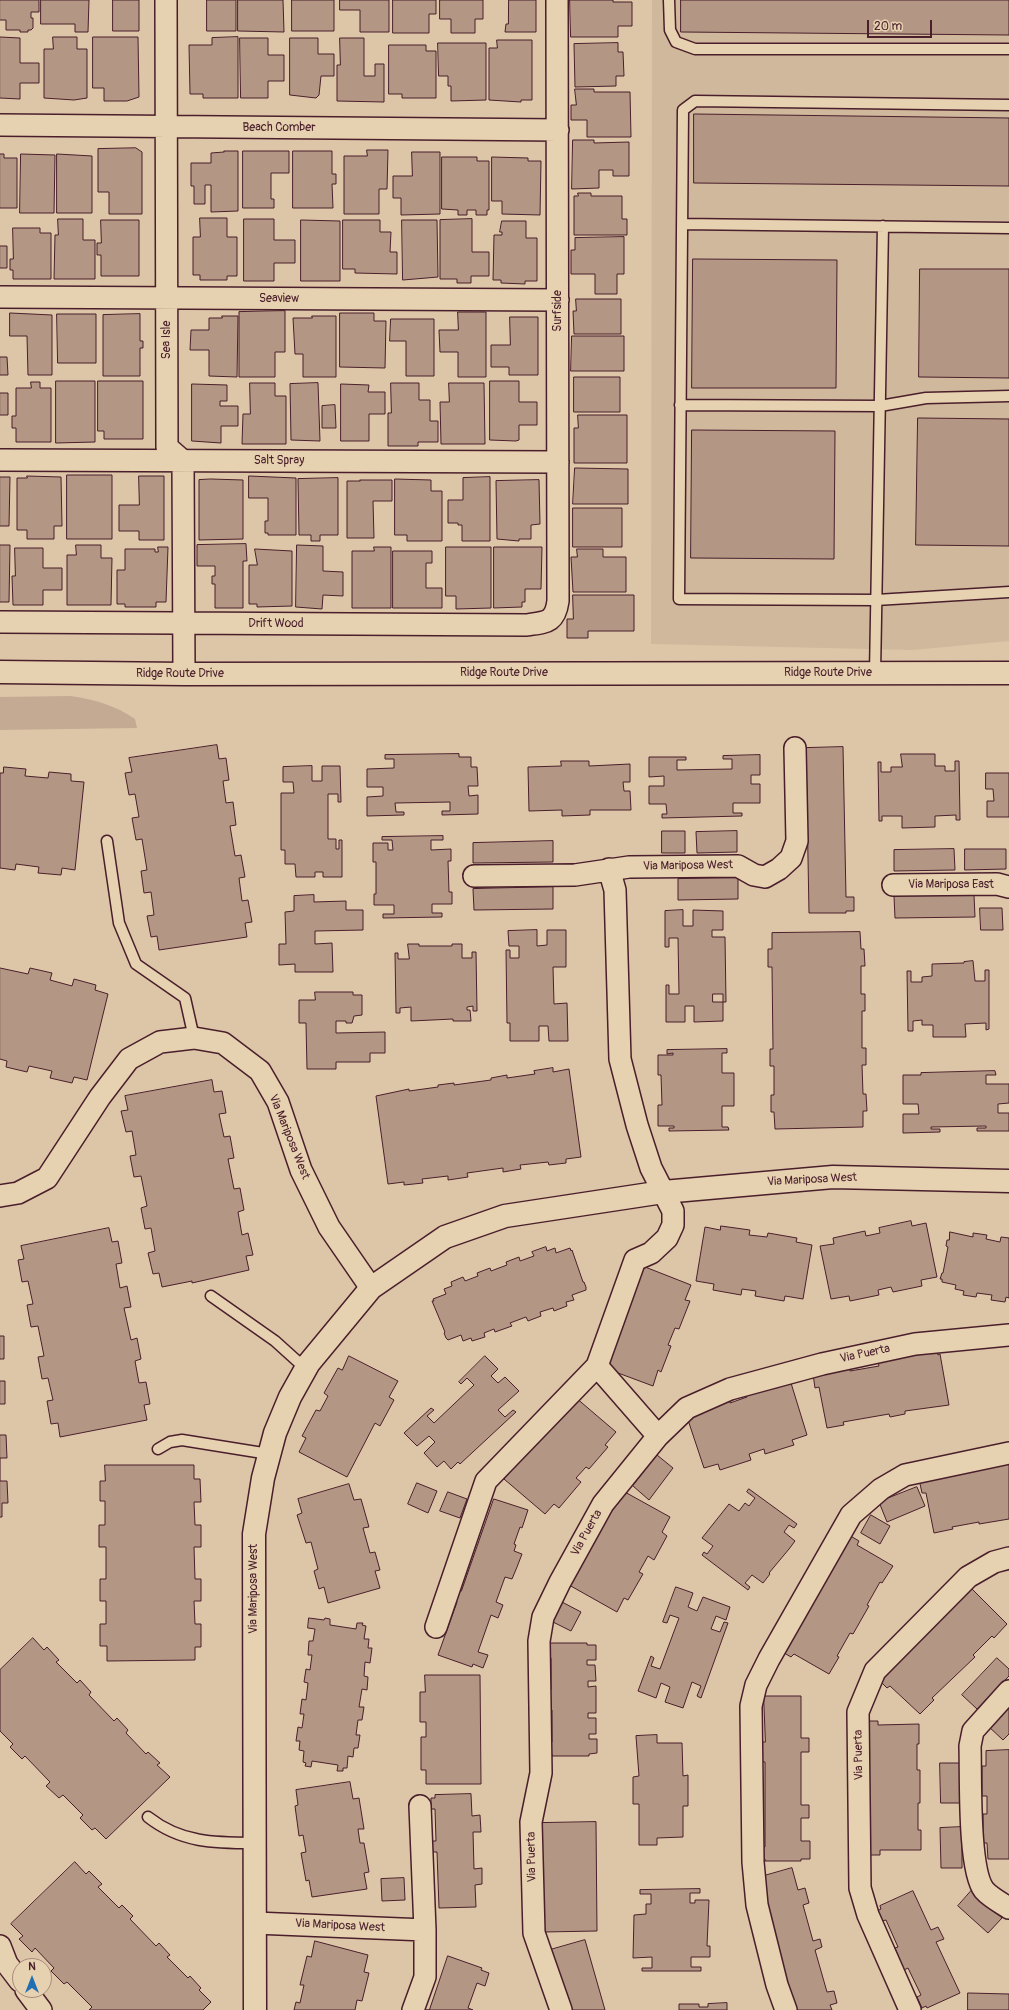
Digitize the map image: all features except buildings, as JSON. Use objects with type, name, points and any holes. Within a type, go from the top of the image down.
[{"type":"street","name":"Sea Isle","points":[[166,0],[167,446],[183,461]]},
{"type":"street","name":"Surfside","points":[[552,620],[557,611],[558,601],[557,0]]},
{"type":"street","name":"Beach Comber","points":[[0,125],[558,130]]},
{"type":"street","name":"Seaview","points":[[0,297],[558,300]]},
{"type":"street","name":"Salt Spray","points":[[0,460],[558,462]]},
{"type":"street","points":[[183,461],[184,674]]},
{"type":"street","name":"Drift Wood","points":[[0,622],[527,625],[552,620]]},
{"type":"street","name":"Ridge Route Drive","points":[[0,672],[184,674],[1009,672]]},
{"type":"street","name":"Via Mariposa West","points":[[474,876],[574,875],[629,867],[738,866],[754,874],[765,877],[778,870],[790,858],[797,841],[795,748]]},
{"type":"street","points":[[436,1627],[486,1481],[597,1366],[635,1260],[651,1252],[667,1238],[674,1225],[673,1211],[651,1168],[637,1125],[620,1059],[615,890],[609,869]]},
{"type":"street","name":"Via Mariposa East","points":[[893,885],[997,884],[1009,887]]},
{"type":"street","name":"Via Mariposa West","points":[[0,1196],[18,1193],[47,1178],[100,1098],[129,1059],[160,1042],[194,1038],[223,1043],[260,1070],[278,1102],[301,1170],[329,1227],[371,1288]]},
{"type":"street","name":"Via Mariposa West","points":[[255,2010],[254,1534],[263,1478],[274,1433],[290,1397],[309,1363],[371,1288],[444,1237],[505,1216],[663,1192],[833,1177],[1009,1181]]},
{"type":"street","name":"Via Puerta","points":[[561,2010],[534,1933],[532,1822],[540,1773],[540,1635],[543,1617],[603,1504],[658,1436],[687,1408],[730,1389],[822,1364],[915,1344],[1009,1335]]},
{"type":"street","points":[[597,1366],[658,1436]]},
{"type":"street","points":[[786,2010],[777,1986],[757,1905],[753,1862],[751,1706],[756,1685],[769,1659],[851,1515],[880,1489],[905,1475],[1009,1453]]},
{"type":"street","name":"Via Puerta","points":[[910,2010],[868,1915],[860,1888],[858,1712],[875,1671],[968,1577],[994,1562],[1009,1558]]},
{"type":"street","points":[[1009,1691],[973,1731],[970,1746],[973,1856],[977,1875],[984,1890],[1009,1908]]},
{"type":"street","points":[[413,2010],[425,1977],[425,1930],[420,1806]]},
{"type":"street","name":"Via Mariposa West","points":[[255,1922],[425,1930]]},
{"type":"street","points":[[0,1946],[7,1964],[12,1971]]},
{"type":"street","points":[[32,1998],[41,2010]]},
{"type":"lane","points":[[669,0],[670,30],[676,42],[695,49],[1009,49]]},
{"type":"lane","points":[[1009,105],[695,101],[682,110],[679,599],[876,600],[1009,592]]},
{"type":"lane","points":[[682,224],[1009,228]]},
{"type":"lane","points":[[875,673],[883,226]]},
{"type":"lane","points":[[680,405],[880,406],[926,398],[1009,396]]},
{"type":"lane","points":[[107,841],[119,923],[136,964],[185,998],[194,1038]]},
{"type":"lane","points":[[211,1296],[274,1341],[306,1369]]},
{"type":"lane","points":[[158,1448],[170,1442],[182,1440],[269,1454]]},
{"type":"lane","points":[[148,1817],[156,1823],[186,1838],[213,1843],[254,1843]]},
{"type":"shaded area","points":[[652,0],[1009,0],[1009,641],[913,650],[651,644]]},
{"type":"shaded area","points":[[71,696],[97,701],[120,710],[135,719],[137,728],[0,730],[0,697]]}]
